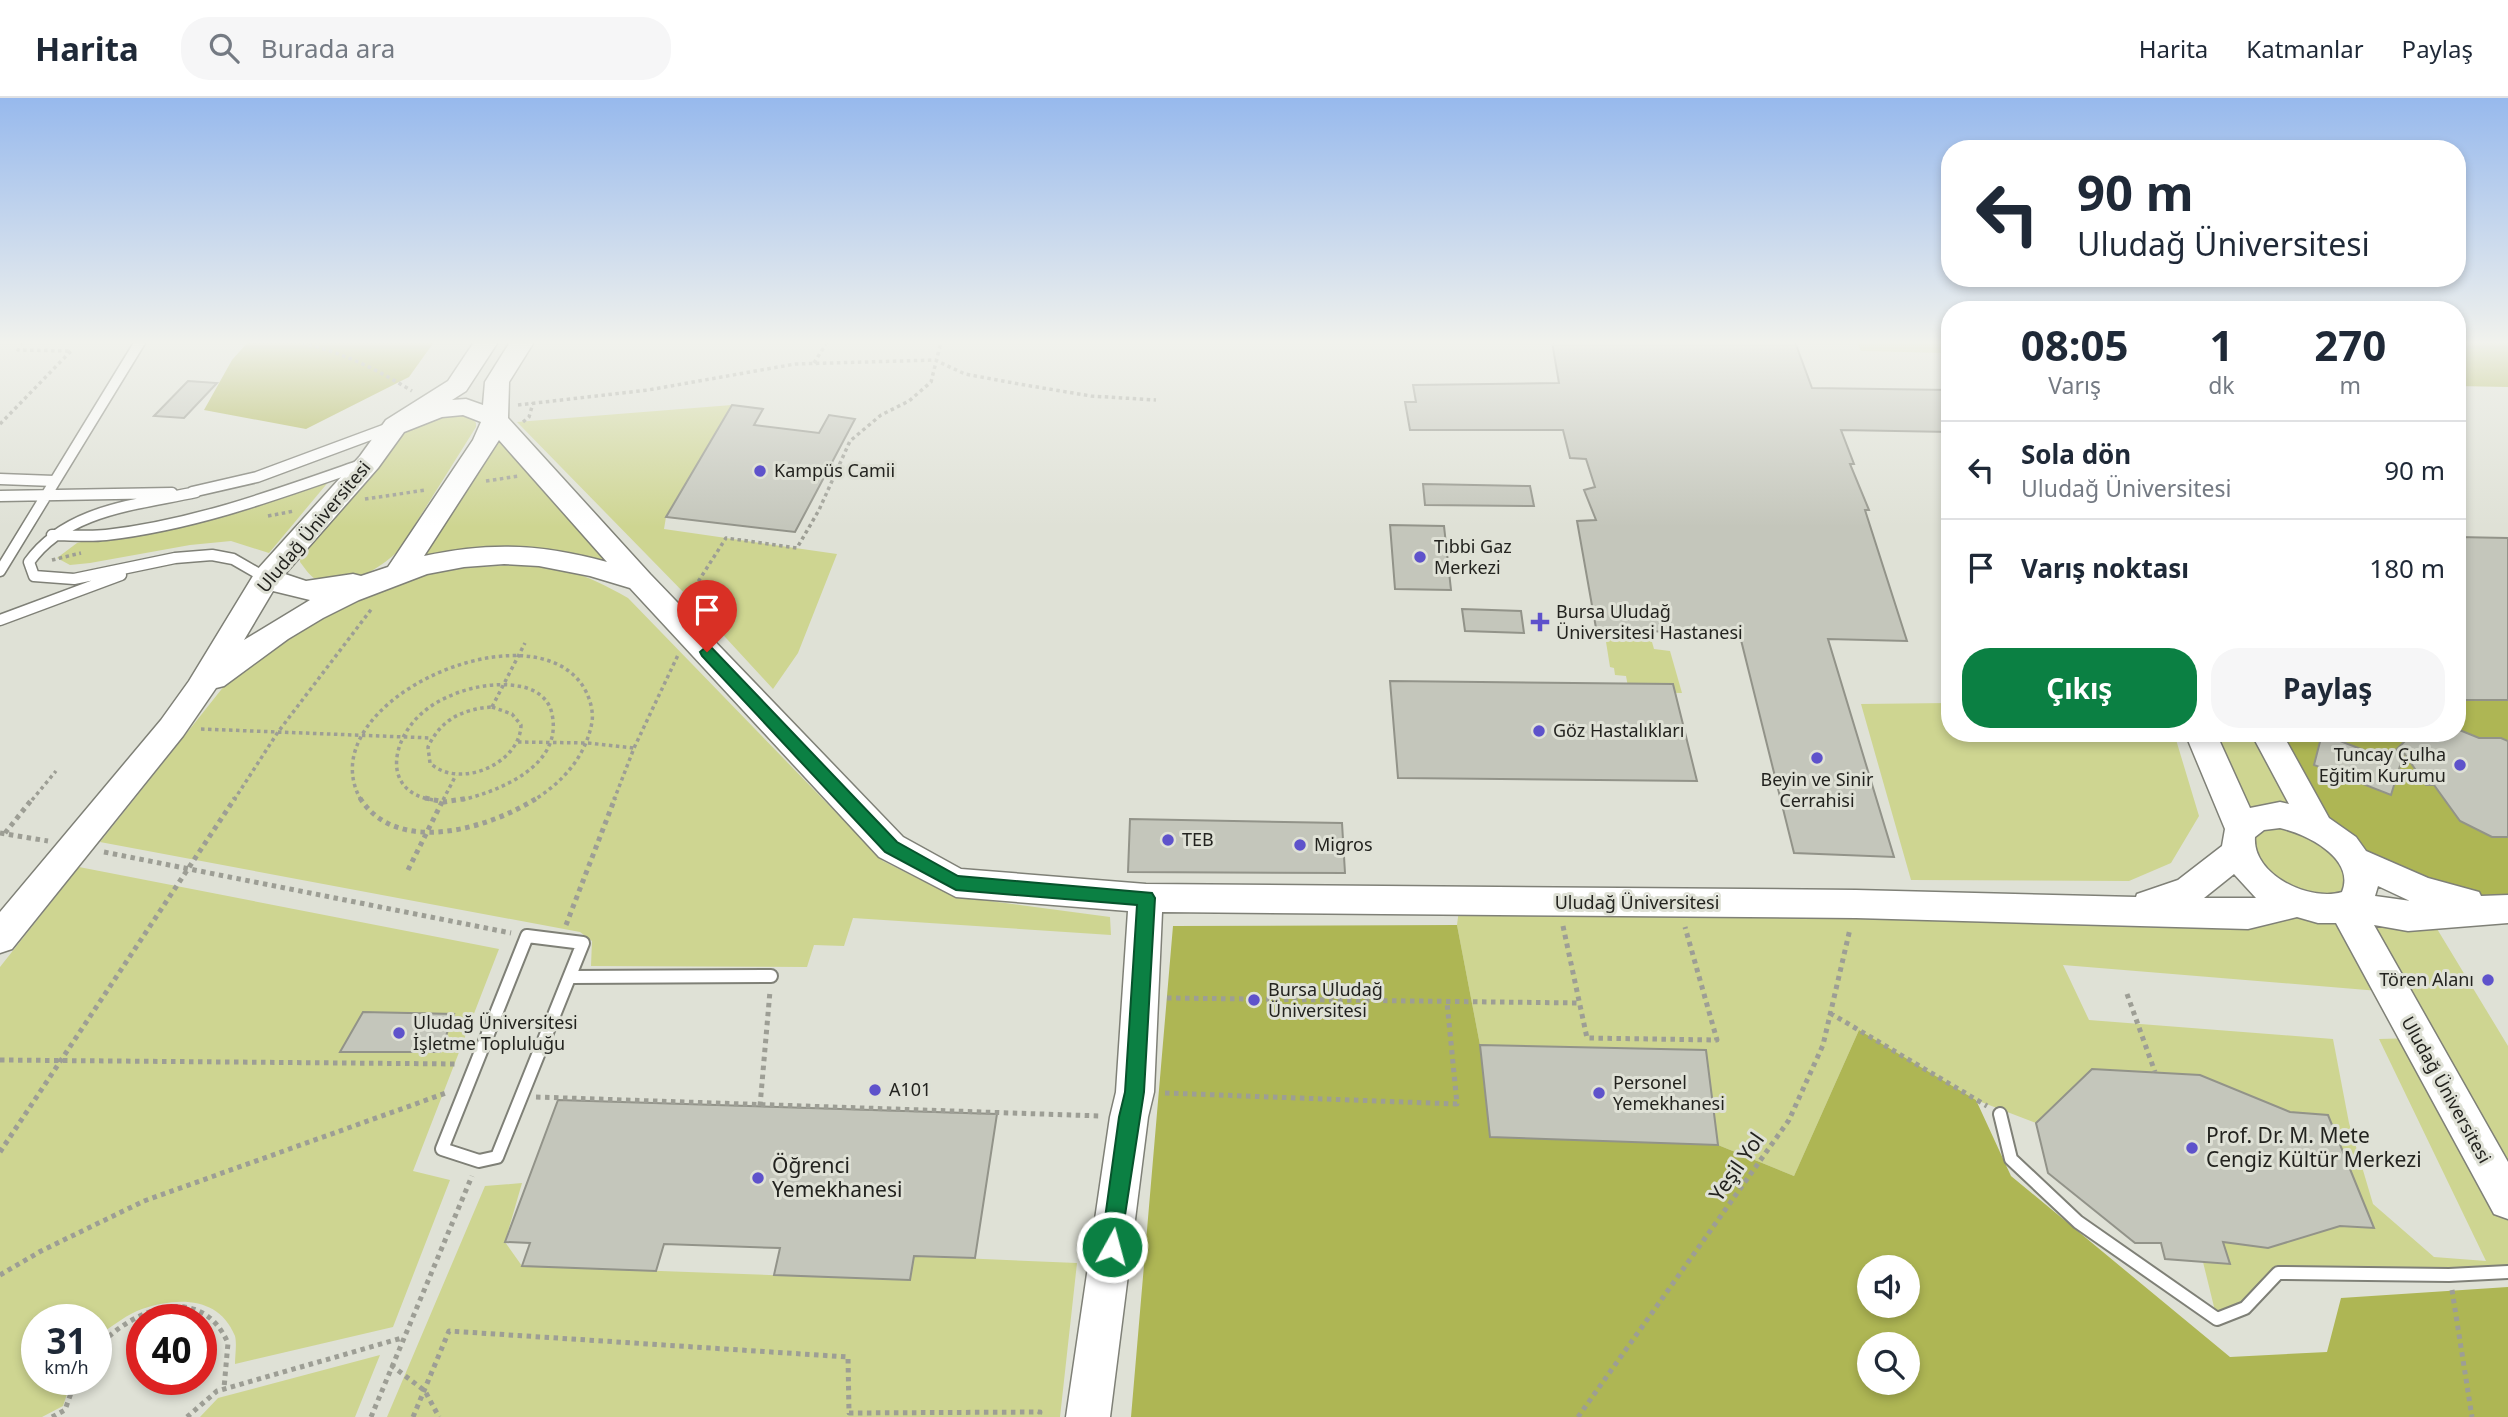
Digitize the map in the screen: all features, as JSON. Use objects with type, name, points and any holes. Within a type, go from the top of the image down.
[{"type":"street","points":[[398,573],[486,441],[496,404]]},
{"type":"street","points":[[396,426],[429,405]]},
{"type":"street","points":[[396,426],[438,409],[466,407],[495,413],[543,473],[640,581]]},
{"type":"street","name":"Uludağ Üniversitesi","points":[[0,938],[173,727],[200,689],[266,578],[369,462],[396,426]]},
{"type":"street","name":"Uludağ Üniversitesi","points":[[200,689],[262,640],[371,582],[452,560],[504,554],[565,560],[640,581],[891,847],[956,883],[1146,898],[1856,904],[2248,914],[2296,903]]},
{"type":"street","points":[[266,578],[305,591],[371,582]]},
{"type":"street","name":"Uludağ Üniversitesi","points":[[2204,742],[2223,781],[2246,867],[2259,881],[2296,903],[2331,909],[2345,906],[2408,916],[2500,909]]},
{"type":"street","name":"Uludağ Üniversitesi","points":[[2271,742],[2317,827]]},
{"type":"street","name":"Uludağ Üniversitesi","points":[[2127,911],[2189,891],[2239,840],[2250,820],[2280,815],[2317,827],[2333,836],[2357,862],[2422,891],[2500,909]]},
{"type":"street","points":[[2345,906],[2357,899],[2362,888],[2362,876],[2357,862]]},
{"type":"street","points":[[1088,1417],[1132,1105],[1146,898]]},
{"type":"street","name":"Uludağ Üniversitesi","points":[[2345,906],[2508,1200]]},
{"type":"lane","points":[[0,571],[102,404]]},
{"type":"lane","name":"Uludağ Üniversitesi","points":[[0,496],[195,492],[257,477],[396,426]]},
{"type":"lane","points":[[52,535],[103,536],[153,527],[272,496],[369,462]]},
{"type":"lane","points":[[0,478],[54,481]]},
{"type":"lane","points":[[195,492],[88,516],[52,535],[39,546],[29,562],[34,576],[54,581],[175,557],[226,556],[266,578]]},
{"type":"lane","points":[[0,620],[156,562]]},
{"type":"lane","points":[[527,936],[560,941],[583,943],[498,1157],[479,1161],[442,1149],[527,936]]},
{"type":"lane","points":[[570,976],[771,976]]},
{"type":"lane","points":[[2000,1114],[2011,1158],[2069,1213],[2217,1319],[2245,1308],[2278,1273],[2449,1275],[2508,1272]]},
{"type":"path","points":[[0,424],[20,404]]},
{"type":"path","points":[[495,413],[558,404]]},
{"type":"path","points":[[560,941],[682,625],[726,538],[797,548],[819,510],[850,441],[881,415],[904,404]]},
{"type":"path","points":[[267,516],[543,473]]},
{"type":"path","points":[[31,568],[57,558],[84,553]]},
{"type":"path","points":[[0,1152],[278,732],[398,573]]},
{"type":"path","points":[[492,707],[525,643]]},
{"type":"path","points":[[518,656],[556,663],[583,682],[595,710],[589,743],[564,778],[525,807],[477,827],[428,833],[386,824],[359,802],[351,771],[362,736],[389,703],[428,677],[473,660],[518,656]]},
{"type":"path","points":[[505,684],[530,689],[548,702],[556,721],[551,743],[534,766],[508,785],[477,798],[444,802],[417,795],[399,781],[393,761],[400,738],[418,716],[444,698],[474,687],[505,684]]},
{"type":"path","points":[[492,707],[507,710],[518,718],[522,729],[518,742],[509,755],[493,766],[475,773],[456,775],[441,772],[430,764],[427,752],[431,738],[441,726],[456,715],[474,708],[492,707]]},
{"type":"path","points":[[173,727],[431,738]]},
{"type":"path","points":[[518,742],[589,743],[634,748]]},
{"type":"path","points":[[2,834],[56,771]]},
{"type":"path","points":[[408,870],[456,775]]},
{"type":"path","points":[[2,834],[74,845],[527,936]]},
{"type":"path","points":[[1558,903],[1587,1038],[1717,1040],[1678,903]]},
{"type":"path","name":"Yeşil Yol","points":[[1578,1417],[1790,1121],[1823,1045],[1856,904]]},
{"type":"path","points":[[760,1106],[771,976]]},
{"type":"path","points":[[2127,994],[2155,1072]]},
{"type":"path","points":[[1140,998],[1580,1003]]},
{"type":"path","points":[[522,1096],[760,1106],[1457,1104],[1447,1002]]},
{"type":"path","points":[[1830,1013],[2000,1114]]},
{"type":"path","points":[[0,1060],[476,1065]]},
{"type":"path","points":[[0,1275],[41,1251],[144,1201],[467,1086]]},
{"type":"path","points":[[371,1417],[402,1338],[479,1161]]},
{"type":"path","points":[[2449,1275],[2472,1417]]},
{"type":"path","points":[[112,1333],[138,1316],[166,1307],[194,1306],[215,1318],[229,1343],[224,1388]]},
{"type":"path","points":[[413,1417],[449,1331],[848,1357],[849,1413],[1040,1412],[1039,1417]]},
{"type":"path","points":[[187,1417],[224,1388],[402,1338]]},
{"type":"path","points":[[391,1365],[425,1391],[439,1417]]},
{"type":"path","points":[[52,1417],[65,1410],[70,1395]]},
{"type":"green space","points":[[208,404],[356,404],[306,429],[204,410]]},
{"type":"green space","points":[[732,405],[666,517],[664,529],[837,554],[798,653],[773,689],[691,600],[517,422]]},
{"type":"green space","points":[[438,409],[469,414],[476,427],[399,550],[372,571],[348,581],[325,583],[315,579],[300,562],[301,553],[395,426]]},
{"type":"green space","points":[[495,419],[640,581],[504,554],[398,573]]},
{"type":"green space","points":[[330,480],[269,553],[231,541],[70,565],[57,558],[77,543]]},
{"type":"green space","points":[[1596,527],[1613,634],[1650,635],[1654,649],[1670,651],[1682,693],[1629,692],[1626,676],[1615,675],[1614,668],[1610,667],[1588,528]]},
{"type":"green space","points":[[513,565],[573,572],[628,598],[883,861],[953,896],[1110,917],[1111,935],[853,918],[844,946],[814,945],[807,967],[591,966],[592,941],[580,932],[100,842],[236,671],[290,634],[351,602],[410,578],[461,568]]},
{"type":"green space","points":[[2466,700],[2508,700],[2508,909],[2357,862],[2272,742],[2466,742]]},
{"type":"green space","points":[[1941,703],[1941,742],[2177,742],[2199,816],[2171,863],[2129,881],[1911,880],[1861,704]]},
{"type":"green space","points":[[2204,742],[2272,742],[2333,837],[2357,899],[2428,914],[2508,1046],[2508,1272],[2278,1273],[2245,1308],[2217,1319],[2203,1262],[2229,1264],[2223,1242],[2268,1248],[2340,1226],[2374,1228],[2328,1115],[2290,1112],[2200,1075],[2092,1069],[2036,1123],[1976,1100],[1859,1030],[1794,1176],[1718,1145],[1706,1050],[1480,1045],[1457,925],[1460,902],[2248,914],[2276,894]],"holes":[[[2063,965],[2391,992],[2416,1038],[2379,1039],[2486,1261],[2434,1257],[2373,1204],[2349,1123],[2333,1039],[2089,1020]]]},
{"type":"green space","points":[[79,867],[499,949],[413,1171],[450,1180],[393,1327],[235,1364],[236,1339],[228,1323],[217,1312],[217,1304],[126,1304],[126,1317],[112,1326],[112,1304],[21,1304],[21,1395],[67,1395],[63,1406],[42,1417],[0,1417],[0,967]]},
{"type":"green space","points":[[1457,925],[1480,1045],[1491,1137],[1718,1145],[1794,1176],[1859,1030],[1976,1100],[2011,1176],[2230,1357],[2327,1352],[2341,1298],[2508,1287],[2508,1417],[1131,1417],[1173,926]]},
{"type":"green space","points":[[522,1183],[505,1242],[522,1266],[910,1280],[914,1256],[1077,1263],[1060,1417],[387,1417],[485,1186]]},
{"type":"green space","points":[[380,1355],[355,1417],[200,1417],[218,1398]]},
{"type":"building","points":[[166,404],[198,404],[184,418],[154,416]]},
{"type":"building","points":[[1405,404],[1941,404],[1941,432],[1841,430],[1854,464],[1850,464],[1869,510],[1865,510],[1907,641],[1828,639],[1894,857],[1794,853],[1740,636],[1596,628],[1577,521],[1596,520],[1584,490],[1595,487],[1586,459],[1570,458],[1563,430],[1410,430]]},
{"type":"building","name":"Kampüs Camii","points":[[732,405],[763,409],[754,425],[819,433],[829,415],[855,419],[795,532],[666,517]]},
{"type":"building","points":[[1423,484],[1530,486],[1534,506],[1425,505]]},
{"type":"building","name":"Tıbbi Gaz Merkezi","points":[[1390,525],[1444,526],[1451,590],[1395,589]]},
{"type":"building","points":[[2466,537],[2508,538],[2508,700],[2466,700]]},
{"type":"building","points":[[1462,609],[1521,611],[1524,633],[1465,631]]},
{"type":"building","name":"Göz Hastalıkları","points":[[1390,681],[1673,684],[1697,781],[1398,778]]},
{"type":"building","name":"Tuncay Çulha Eğitim Kurumu","points":[[2466,733],[2479,738],[2501,738],[2508,741],[2508,837],[2492,837],[2460,821],[2434,785],[2426,785],[2404,753],[2391,795],[2314,765],[2320,742],[2343,742],[2387,759],[2404,742],[2466,742]]},
{"type":"building","points":[[1130,819],[1342,823],[1345,873],[1128,872]]},
{"type":"building","name":"Uludağ Üniversitesi İşletme Topluluğu","points":[[363,1012],[454,1014],[440,1052],[340,1052]]},
{"type":"building","name":"Personel Yemekhanesi","points":[[1480,1045],[1706,1050],[1718,1145],[1490,1137]]},
{"type":"building","name":"Prof. Dr. M. Mete Cengiz Kültür Merkezi","points":[[2092,1069],[2200,1075],[2290,1112],[2328,1115],[2374,1228],[2340,1226],[2268,1248],[2223,1242],[2230,1264],[2165,1259],[2161,1243],[2135,1243],[2048,1173],[2036,1123]]},
{"type":"building","name":"Öğrenci Yemekhanesi","points":[[558,1100],[997,1114],[975,1258],[914,1256],[910,1280],[774,1275],[780,1248],[664,1244],[656,1271],[522,1266],[530,1243],[505,1242]]},
{"type":"place","name":"Kampüs Camii","points":[[760,471]]},
{"type":"place","name":"Tıbbi Gaz Merkezi","points":[[1420,557]]},
{"type":"place","name":"Bursa Uludağ Üniversitesi Hastanesi","points":[[1540,622]]},
{"type":"place","name":"Göz Hastalıkları","points":[[1539,731]]},
{"type":"place","name":"Beyin ve Sinir Cerrahisi","points":[[1817,758]]},
{"type":"place","name":"Tuncay Çulha Eğitim Kurumu","points":[[2460,765]]},
{"type":"place","name":"TEB","points":[[1168,840]]},
{"type":"place","name":"Migros","points":[[1300,845]]},
{"type":"place","name":"Tören Alanı","points":[[2488,980]]},
{"type":"place","name":"Bursa Uludağ Üniversitesi","points":[[1254,1000]]},
{"type":"place","name":"Uludağ Üniversitesi İşletme Topluluğu","points":[[399,1033]]},
{"type":"place","name":"A101","points":[[875,1090]]},
{"type":"place","name":"Personel Yemekhanesi","points":[[1599,1093]]},
{"type":"place","name":"Prof. Dr. M. Mete Cengiz Kültür Merkezi","points":[[2192,1148]]},
{"type":"place","name":"Öğrenci Yemekhanesi","points":[[758,1178]]},
{"type":"route","points":[[707,652],[891,847],[956,883],[1146,898],[1135,1092],[1129,1117],[1112,1247]]}]
